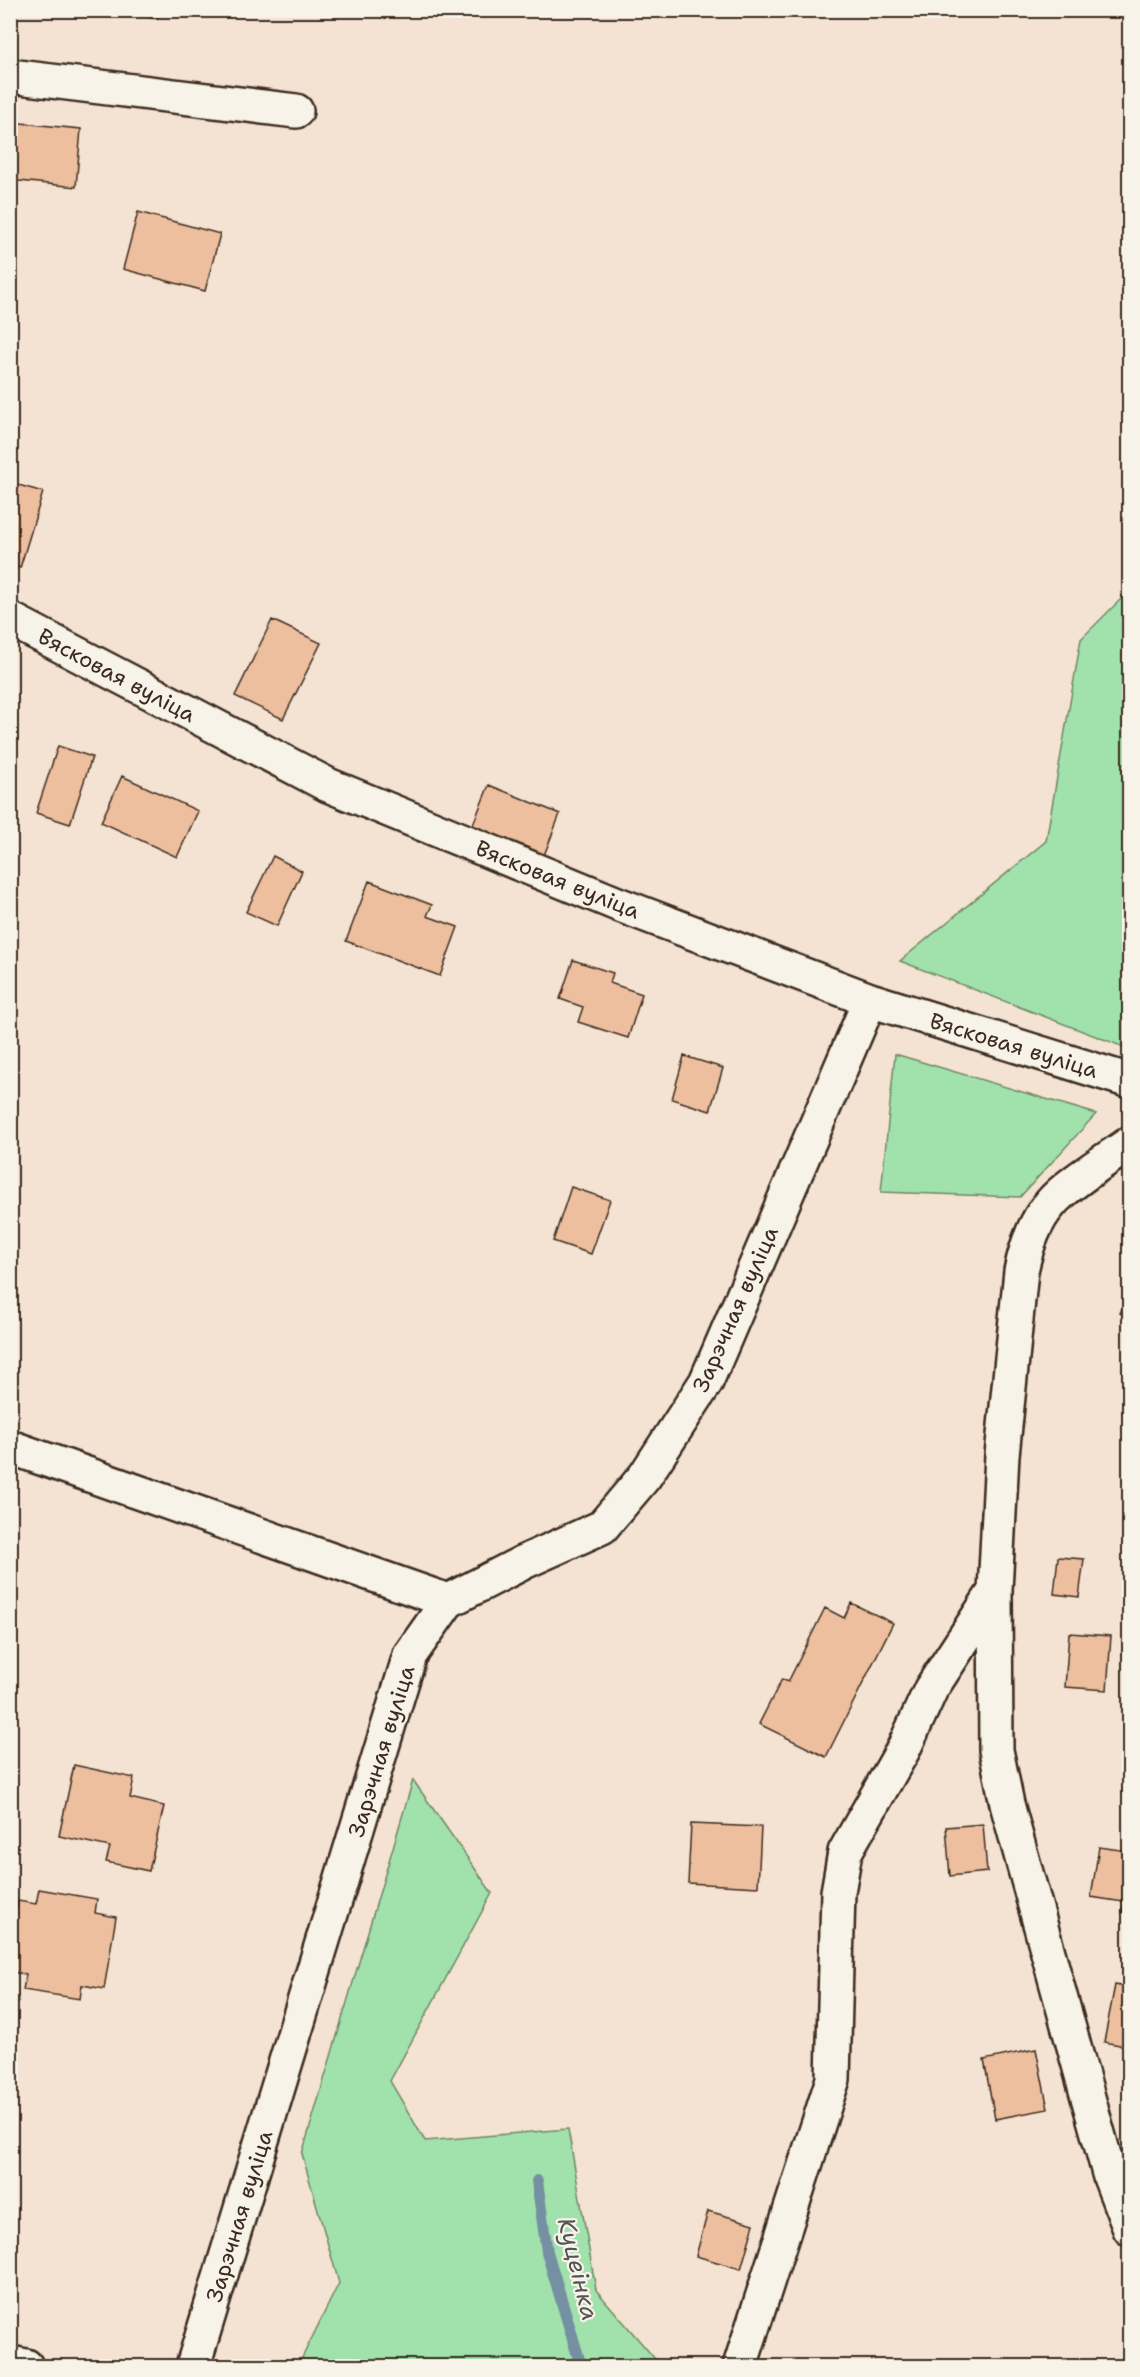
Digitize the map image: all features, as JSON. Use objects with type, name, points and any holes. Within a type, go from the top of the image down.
[{"type":"street","points":[[10,76],[296,111]]},
{"type":"street","name":"Вясковая вуліца","points":[[10,619],[328,785],[620,905],[870,1000],[1130,1081]]},
{"type":"street","name":"Зарэчная вуліца","points":[[194,2367],[410,1655],[448,1601],[524,1562],[602,1527],[645,1476],[706,1382],[870,1000]]},
{"type":"street","points":[[1130,1143],[1051,1202],[1034,1230],[1026,1249],[1021,1271],[1002,1455],[995,1591],[996,1750],[1007,1804],[1110,2177],[1130,2229]]},
{"type":"street","points":[[10,1447],[448,1601]]},
{"type":"street","points":[[740,2367],[833,2079],[838,1892],[845,1852],[903,1750],[931,1689],[995,1591]]},
{"type":"street","points":[[10,2364],[26,2367]]},
{"type":"green space","points":[[1129,591],[1129,1049],[900,961],[1046,841],[1081,639]]},
{"type":"green space","points":[[895,1054],[1096,1114],[1020,1197],[881,1192]]},
{"type":"green space","points":[[413,1780],[492,1893],[390,2081],[425,2141],[568,2129],[596,2290],[661,2366],[298,2366],[339,2283],[302,2154]]},
{"type":"building","points":[[110,10],[159,10],[157,19]]},
{"type":"building","points":[[10,122],[81,129],[76,187],[10,180]]},
{"type":"building","points":[[138,212],[220,234],[205,291],[123,269]]},
{"type":"building","points":[[15,484],[43,492],[20,568],[10,565],[10,497]]},
{"type":"building","points":[[272,620],[321,643],[283,719],[235,696]]},
{"type":"building","points":[[58,746],[92,757],[70,824],[36,813]]},
{"type":"building","points":[[122,776],[198,811],[177,857],[101,822]]},
{"type":"building","points":[[489,785],[560,814],[543,858],[471,829]]},
{"type":"building","points":[[273,856],[302,871],[277,926],[246,912]]},
{"type":"building","points":[[369,881],[432,905],[427,916],[458,927],[440,976],[346,941]]},
{"type":"building","points":[[573,960],[613,973],[610,983],[642,994],[628,1038],[578,1022],[583,1007],[560,999]]},
{"type":"building","points":[[684,1056],[723,1068],[710,1111],[672,1099]]},
{"type":"building","points":[[571,1187],[610,1200],[591,1254],[553,1241]]},
{"type":"building","points":[[1130,1293],[1130,1317],[1120,1313]]},
{"type":"building","points":[[1058,1557],[1084,1559],[1079,1597],[1054,1594]]},
{"type":"building","points":[[851,1603],[893,1623],[826,1757],[759,1724],[782,1679],[788,1682],[825,1608],[844,1618]]},
{"type":"building","points":[[1069,1633],[1111,1636],[1107,1690],[1065,1687]]},
{"type":"building","points":[[74,1765],[134,1778],[130,1798],[164,1806],[149,1871],[106,1862],[110,1847],[59,1836]]},
{"type":"building","points":[[691,1824],[761,1827],[758,1887],[688,1883]]},
{"type":"building","points":[[983,1824],[987,1872],[950,1876],[946,1827]]},
{"type":"building","points":[[1099,1847],[1127,1851],[1127,1847],[1130,1847],[1130,1913],[1122,1912],[1124,1902],[1091,1897]]},
{"type":"building","points":[[39,1889],[97,1899],[95,1913],[116,1917],[104,1989],[82,1985],[80,1999],[23,1990],[26,1974],[10,1972],[10,1945],[18,1901],[36,1904]]},
{"type":"building","points":[[1115,1985],[1130,1988],[1130,2047],[1104,2042]]},
{"type":"building","points":[[1036,2049],[1048,2109],[995,2119],[984,2060]]},
{"type":"building","points":[[708,2211],[754,2224],[741,2269],[696,2256]]},
{"type":"waterway","name":"Куцеінка","points":[[537,2181],[547,2252],[581,2366]]}]
